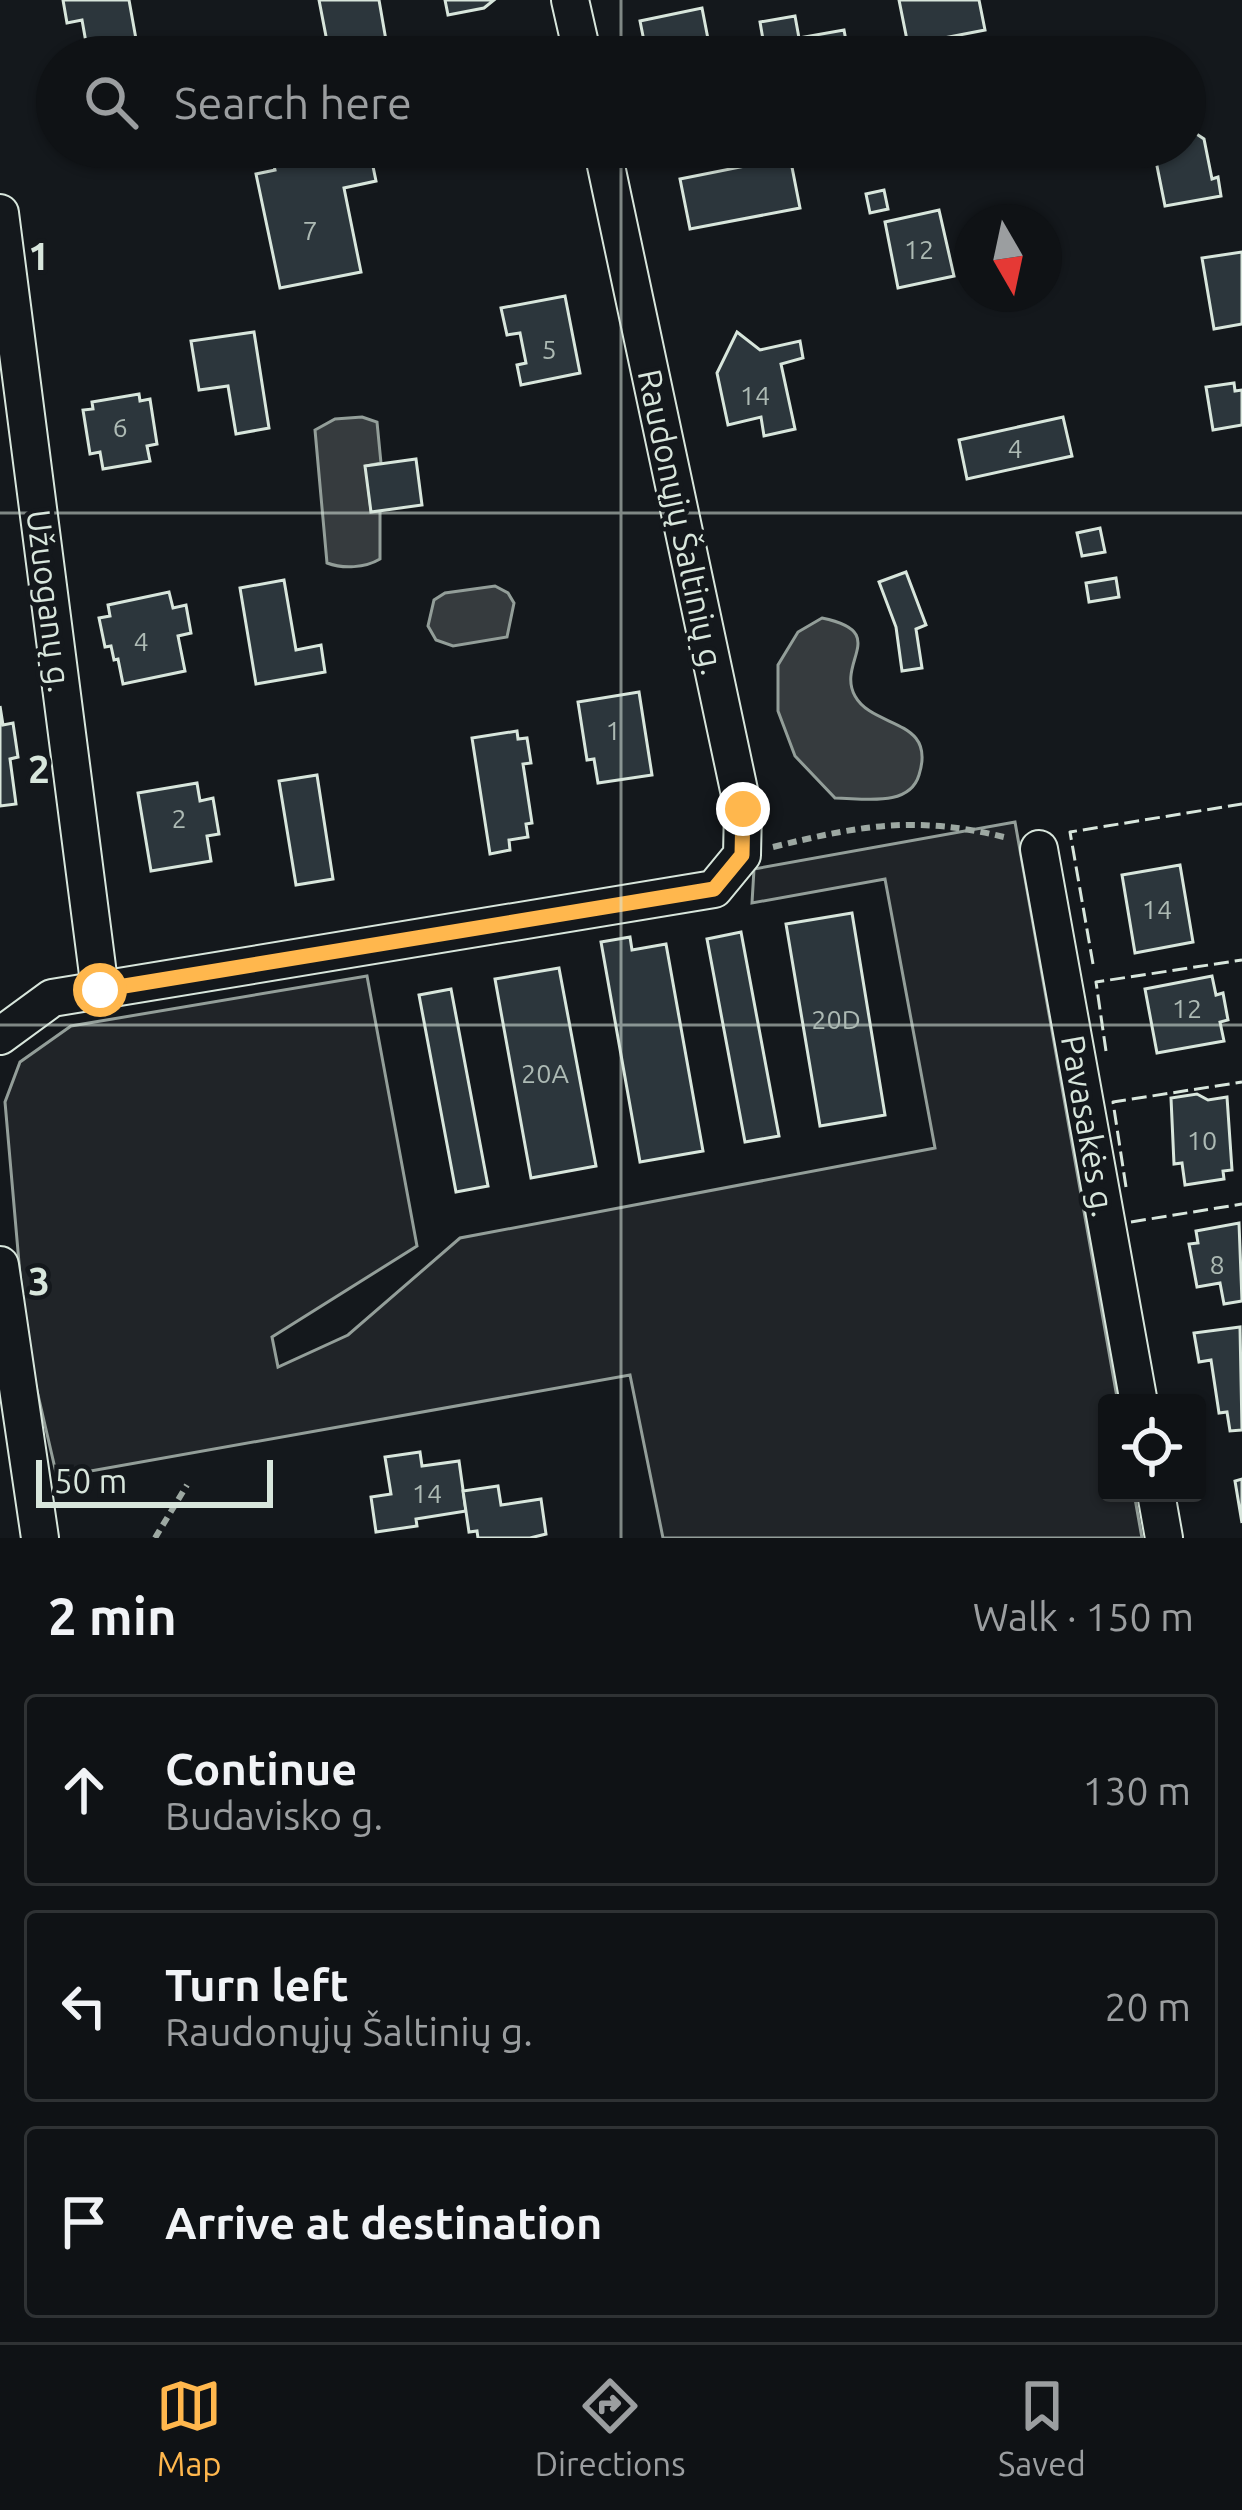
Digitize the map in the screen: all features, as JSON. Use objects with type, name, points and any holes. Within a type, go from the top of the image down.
[{"type":"street","points":[[570,0],[578,36]]},
{"type":"street","name":"Raudonųjų Šaltinių g.","points":[[606,168],[743,809],[742,855]]},
{"type":"street","name":"Užuoganų g.","points":[[0,213],[100,990]]},
{"type":"street","name":"Pavasakės g.","points":[[1040,849],[1137,1394]]},
{"type":"street","points":[[0,1036],[52,998],[714,889],[742,855]]},
{"type":"street","points":[[0,1265],[40,1538]]},
{"type":"street","points":[[1158,1502],[1164,1538]]},
{"type":"path","points":[[742,855],[891,823],[946,824],[1040,849]]},
{"type":"path","points":[[155,1538],[187,1485]]},
{"type":"shaded area","points":[[362,417],[377,422],[381,463],[366,466],[371,511],[380,511],[380,559],[361,566],[340,566],[327,563],[315,430],[335,419]]},
{"type":"shaded area","points":[[495,586],[514,603],[507,637],[453,646],[436,640],[428,626],[434,600],[445,593]]},
{"type":"shaded area","points":[[822,618],[854,631],[858,640],[851,683],[855,696],[919,743],[919,775],[906,793],[884,799],[835,798],[795,756],[778,711],[778,665],[798,632]]},
{"type":"shaded area","points":[[1015,822],[1116,1394],[1098,1394],[1098,1502],[1136,1502],[1142,1538],[663,1538],[630,1375],[57,1477],[26,1343],[5,1102],[20,1062],[71,1026],[367,976],[417,1246],[272,1337],[278,1367],[348,1335],[460,1238],[935,1148],[885,879],[752,903],[754,869]]},
{"type":"building","points":[[63,0],[129,0],[135,36],[85,36],[82,20],[67,23]]},
{"type":"building","points":[[319,0],[379,0],[385,36],[326,36]]},
{"type":"building","points":[[445,0],[494,0],[484,8],[448,15]]},
{"type":"building","points":[[899,0],[979,0],[985,30],[954,36],[906,36]]},
{"type":"building","points":[[702,8],[707,36],[643,36],[640,21]]},
{"type":"building","points":[[795,16],[799,36],[762,36],[760,22]]},
{"type":"building","points":[[844,30],[845,36],[810,36]]},
{"type":"building","points":[[1206,149],[1221,196],[1165,206],[1157,168],[1206,168]]},
{"type":"building","points":[[373,168],[376,181],[344,188],[361,272],[280,288],[256,174]]},
{"type":"building","points":[[735,168],[792,168],[800,208],[690,229],[680,179]]},
{"type":"building","points":[[884,190],[888,209],[870,213],[866,194]]},
{"type":"building","points":[[939,210],[954,276],[898,288],[885,222]]},
{"type":"building","points":[[1242,252],[1242,324],[1214,329],[1202,258]]},
{"type":"building","points":[[565,296],[580,373],[521,385],[517,365],[526,363],[520,333],[507,335],[501,308]]},
{"type":"building","points":[[254,332],[269,428],[236,434],[228,386],[199,390],[191,341]]},
{"type":"building","points":[[737,332],[760,350],[800,341],[803,358],[781,364],[795,429],[764,436],[761,417],[728,425],[717,373]]},
{"type":"building","points":[[1234,383],[1235,391],[1242,390],[1242,425],[1213,430],[1206,387]]},
{"type":"building","points":[[139,394],[140,401],[150,399],[157,444],[147,446],[150,461],[103,469],[100,452],[90,454],[83,410],[93,409],[92,402]]},
{"type":"building","points":[[1063,417],[1072,456],[967,479],[959,440]]},
{"type":"building","points":[[416,459],[422,505],[371,512],[365,466]]},
{"type":"building","points":[[1100,528],[1105,552],[1082,556],[1077,533]]},
{"type":"building","points":[[906,572],[926,625],[916,629],[922,668],[902,671],[896,627],[879,582]]},
{"type":"building","points":[[1116,578],[1119,597],[1089,602],[1086,583]]},
{"type":"building","points":[[284,580],[296,650],[321,645],[325,672],[256,684],[240,588]]},
{"type":"building","points":[[169,592],[173,608],[186,605],[191,633],[178,636],[185,671],[123,684],[118,659],[114,660],[111,646],[105,647],[99,618],[110,616],[108,605]]},
{"type":"building","points":[[639,692],[652,775],[598,783],[594,759],[587,760],[578,702]]},
{"type":"building","points":[[0,706],[3,725],[13,723],[18,757],[10,759],[16,804],[0,806]]},
{"type":"building","points":[[517,731],[518,739],[527,738],[531,763],[523,764],[532,823],[526,824],[528,837],[509,840],[510,850],[490,854],[472,738]]},
{"type":"building","points":[[317,775],[333,879],[296,885],[279,781]]},
{"type":"building","points":[[197,783],[200,801],[213,798],[219,834],[207,836],[211,861],[151,871],[138,793]]},
{"type":"building","points":[[1180,865],[1193,942],[1135,953],[1122,875]]},
{"type":"building","points":[[852,913],[885,1115],[820,1126],[786,924]]},
{"type":"building","points":[[741,932],[779,1136],[745,1142],[707,939]]},
{"type":"building","points":[[630,937],[632,950],[666,944],[703,1151],[640,1162],[601,942]]},
{"type":"building","points":[[559,968],[596,1166],[531,1178],[495,979]]},
{"type":"building","points":[[1212,976],[1216,995],[1223,993],[1228,1020],[1220,1022],[1224,1041],[1157,1053],[1145,989]]},
{"type":"building","points":[[451,989],[488,1186],[456,1192],[419,995]]},
{"type":"building","points":[[1197,1094],[1208,1100],[1227,1097],[1232,1170],[1223,1171],[1224,1179],[1185,1185],[1182,1163],[1174,1164],[1171,1098]]},
{"type":"building","points":[[1239,1223],[1242,1301],[1224,1304],[1220,1283],[1197,1287],[1189,1244],[1198,1243],[1196,1231]]},
{"type":"building","points":[[1240,1327],[1242,1430],[1230,1431],[1227,1412],[1219,1413],[1211,1360],[1199,1362],[1194,1333]]},
{"type":"building","points":[[420,1452],[422,1466],[459,1461],[466,1511],[376,1532],[371,1497],[391,1494],[385,1457]]},
{"type":"building","points":[[1242,1479],[1242,1523],[1235,1481]]},
{"type":"building","points":[[498,1486],[501,1505],[541,1499],[546,1534],[478,1538],[477,1531],[469,1532],[463,1491]]},
{"type":"fence","points":[[1093,964],[1070,832],[1242,804]]},
{"type":"fence","points":[[1106,1051],[1096,982],[1242,960]]},
{"type":"fence","points":[[1126,1187],[1113,1102],[1242,1082]]},
{"type":"fence","points":[[1131,1222],[1242,1204]]},
{"type":"route","points":[[100,990],[714,889],[742,855],[743,809]]}]
